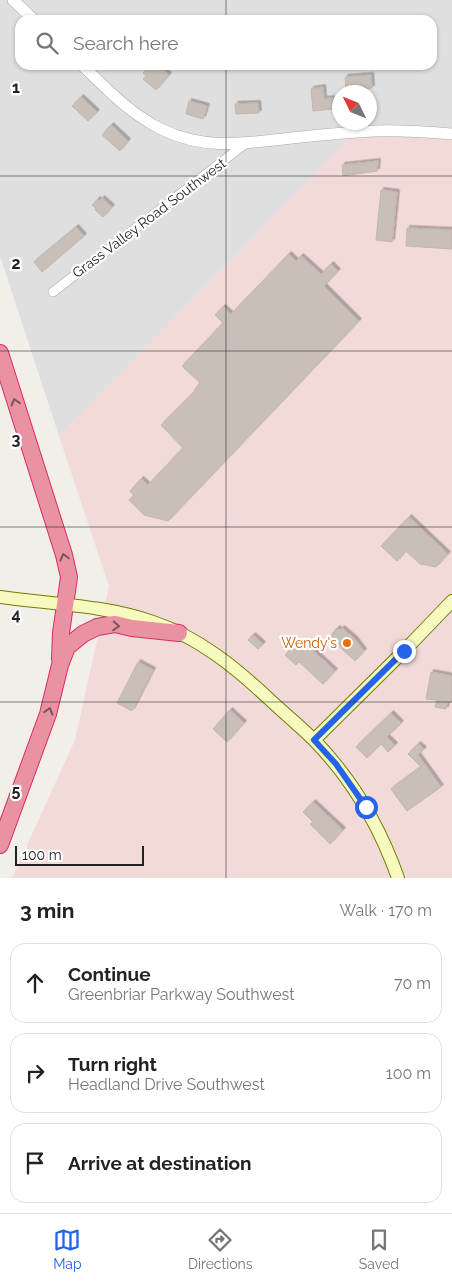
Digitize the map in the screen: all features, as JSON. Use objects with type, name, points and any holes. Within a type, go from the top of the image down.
[{"type":"highway","points":[[0,352],[64,555],[69,577],[60,650],[60,665]]},
{"type":"highway","points":[[0,845],[48,714],[60,665],[67,647],[83,634],[96,627],[115,624],[132,628],[180,633]]},
{"type":"main road","points":[[0,597],[114,611],[154,622],[180,633],[219,656],[244,676],[314,740],[336,764],[366,807],[381,836],[398,878]]},
{"type":"main road","points":[[314,740],[452,601]]},
{"type":"street","points":[[13,0],[29,15]]},
{"type":"street","points":[[87,70],[133,113],[162,130],[189,140],[216,144],[246,144],[376,131],[452,134]]},
{"type":"street","name":"Grass Valley Road Southwest","points":[[53,292],[246,144]]},
{"type":"shaded area","points":[[0,0],[452,0],[452,138],[350,138],[59,436],[0,256]]},
{"type":"shaded area","points":[[350,138],[452,138],[452,878],[12,878],[75,740],[109,586],[59,436]]},
{"type":"building","points":[[146,70],[164,70],[169,75],[156,90],[143,79],[146,76],[143,73]]},
{"type":"building","points":[[371,75],[372,85],[346,85],[345,77]]},
{"type":"building","points":[[323,87],[324,99],[332,98],[332,109],[313,111],[311,89]]},
{"type":"building","points":[[81,97],[97,112],[88,121],[72,106]]},
{"type":"building","points":[[189,101],[207,106],[203,119],[186,114]]},
{"type":"building","points":[[258,103],[259,113],[236,114],[235,104]]},
{"type":"building","points":[[111,125],[128,141],[120,151],[102,135]]},
{"type":"building","points":[[378,161],[377,171],[343,176],[342,165]]},
{"type":"building","points":[[381,190],[397,192],[392,242],[376,240]]},
{"type":"building","points":[[102,198],[112,207],[103,217],[92,205]]},
{"type":"building","points":[[76,227],[84,236],[42,272],[34,262]]},
{"type":"building","points":[[407,228],[452,230],[452,249],[406,246]]},
{"type":"building","points":[[289,254],[296,261],[301,256],[321,274],[331,264],[338,271],[324,286],[359,321],[168,521],[144,515],[129,500],[134,496],[130,491],[141,479],[148,485],[183,448],[161,425],[195,391],[200,383],[182,366],[223,323],[215,315],[223,307],[231,314]]},
{"type":"building","points":[[409,517],[448,554],[436,567],[420,564],[406,551],[397,561],[381,546]]},
{"type":"building","name":"Wendy's","points":[[337,628],[340,630],[342,628],[355,639],[364,651],[355,661],[331,639],[333,638],[331,635]]},
{"type":"building","points":[[253,635],[263,644],[258,649],[248,640]]},
{"type":"building","points":[[297,642],[306,650],[309,647],[335,671],[323,684],[299,662],[296,665],[285,655]]},
{"type":"building","points":[[138,662],[153,670],[132,711],[117,703]]},
{"type":"building","points":[[431,672],[452,676],[452,702],[447,702],[446,709],[435,707],[437,700],[426,699]]},
{"type":"building","points":[[230,710],[244,723],[227,742],[213,729]]},
{"type":"building","points":[[391,713],[401,723],[387,737],[395,745],[388,752],[381,744],[367,758],[356,747]]},
{"type":"building","points":[[418,744],[424,749],[418,755],[441,787],[407,811],[391,789],[421,767],[408,754]]},
{"type":"building","points":[[313,802],[343,830],[330,844],[310,824],[313,822],[303,812]]},
{"type":"place","name":"Wendy's","points":[[347,643]]},
{"type":"route","points":[[366,807],[336,764],[314,740],[404,651]]}]
